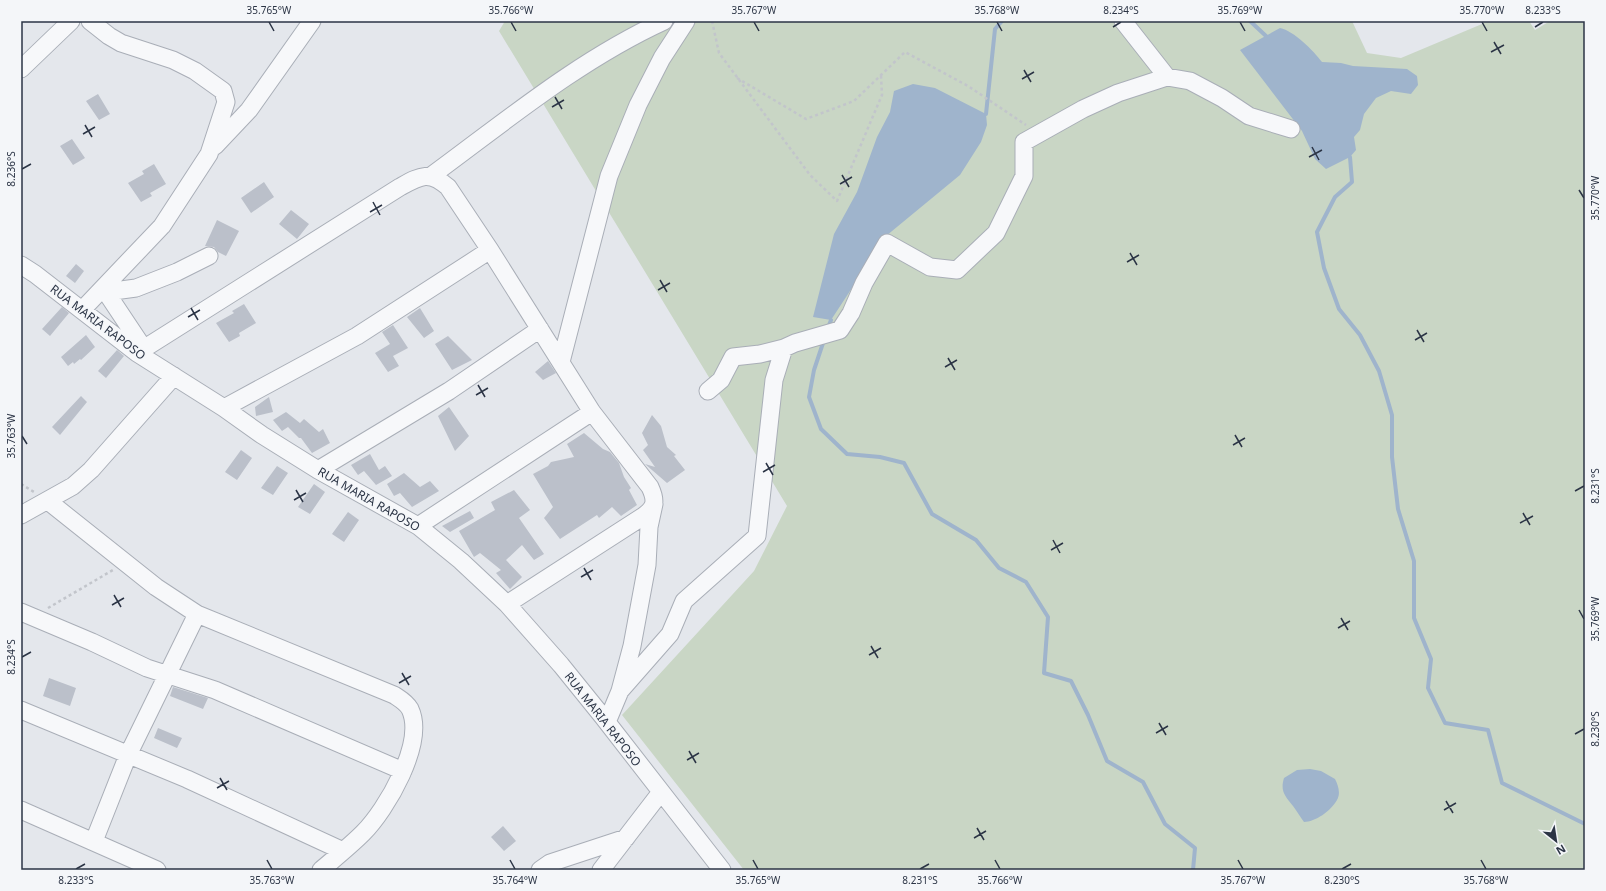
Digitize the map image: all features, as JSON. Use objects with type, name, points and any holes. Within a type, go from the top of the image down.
[{"type":"street","points":[[21,69],[71,21]]},
{"type":"street","points":[[90,21],[109,36],[121,43],[183,64],[223,91],[226,102],[210,150]]},
{"type":"street","points":[[82,310],[102,292],[162,226],[210,150],[249,110],[312,21]]},
{"type":"street","points":[[431,176],[585,63],[637,33],[664,21]]},
{"type":"street","points":[[561,362],[609,176],[638,105],[662,58],[686,21]]},
{"type":"street","points":[[1123,21],[1168,77]]},
{"type":"street","points":[[708,391],[722,380],[733,357],[760,354],[784,348],[795,343],[840,330],[851,313],[864,283],[887,243],[930,267],[957,270],[996,233],[1024,176],[1024,142],[1118,93],[1168,77],[1190,81],[1222,98],[1249,116],[1291,129]]},
{"type":"street","points":[[102,292],[141,351],[400,187],[421,176],[431,176],[441,180],[448,187],[490,250],[592,412],[650,487],[654,496],[649,528],[647,565],[632,646],[620,690],[607,722]]},
{"type":"street","points":[[224,408],[357,336],[490,250]]},
{"type":"street","points":[[102,292],[136,288],[177,272],[209,256]]},
{"type":"street","name":"RUA MARIA RAPOSO","points":[[21,265],[174,376],[224,408],[262,435],[318,470],[418,526],[461,561],[507,604],[561,665],[722,870]]},
{"type":"street","points":[[318,470],[449,391],[540,329]]},
{"type":"street","points":[[620,690],[670,634],[684,601],[757,536],[774,380],[784,348]]},
{"type":"street","points":[[21,514],[48,501],[73,486],[91,470],[109,452],[127,428],[174,376]]},
{"type":"street","points":[[418,526],[592,412]]},
{"type":"street","points":[[48,501],[156,587],[197,614],[394,695],[404,702],[410,710],[414,735],[409,757],[383,808],[363,833],[321,870]]},
{"type":"street","points":[[507,604],[642,517],[650,511],[654,503]]},
{"type":"street","points":[[94,841],[128,755],[197,614]]},
{"type":"street","points":[[27,615],[92,642],[135,663],[166,675],[215,690],[403,771]]},
{"type":"street","points":[[21,710],[187,779],[343,851]]},
{"type":"street","points":[[601,870],[661,792]]},
{"type":"street","points":[[21,810],[158,870]]},
{"type":"street","points":[[540,870],[550,863],[626,838]]},
{"type":"path","points":[[712,21],[718,52],[810,175],[836,201],[882,95],[881,75]]},
{"type":"path","points":[[737,78],[806,119],[854,101],[905,52],[968,86],[1040,133]]},
{"type":"path","points":[[27,615],[126,563]]},
{"type":"green space","points":[[505,21],[1352,21],[1367,53],[1401,58],[1482,24],[1484,21],[1529,21],[1535,30],[1550,21],[1585,21],[1585,870],[744,870],[622,715],[754,571],[787,506],[499,31]]},
{"type":"water","points":[[1280,28],[1297,37],[1314,52],[1322,62],[1341,63],[1353,66],[1407,69],[1417,76],[1418,85],[1411,94],[1391,91],[1376,98],[1364,114],[1360,130],[1354,137],[1356,150],[1350,157],[1326,169],[1315,159],[1302,131],[1240,50]]},
{"type":"water","points":[[913,84],[935,88],[986,114],[987,125],[981,142],[960,175],[886,236],[831,320],[813,317],[834,234],[857,192],[877,137],[890,112],[894,91]]},
{"type":"water","points":[[1310,769],[1321,771],[1335,779],[1338,786],[1339,795],[1337,800],[1327,812],[1318,818],[1304,822],[1286,796],[1283,790],[1283,783],[1284,778],[1297,770]]},
{"type":"building","points":[[98,94],[110,114],[99,120],[86,101]]},
{"type":"building","points":[[72,139],[85,158],[73,165],[60,146]]},
{"type":"building","points":[[154,164],[166,184],[150,193],[152,196],[141,202],[128,183],[144,174],[142,171]]},
{"type":"building","points":[[264,182],[274,197],[251,213],[241,198]]},
{"type":"building","points":[[291,210],[309,224],[297,239],[279,224]]},
{"type":"building","points":[[217,220],[239,231],[226,256],[218,252],[214,247],[205,246]]},
{"type":"building","points":[[76,264],[84,271],[75,283],[66,276]]},
{"type":"building","points":[[244,304],[256,323],[239,333],[240,336],[229,342],[216,323],[234,313],[232,311]]},
{"type":"building","points":[[62,307],[69,313],[50,336],[42,329]]},
{"type":"building","points":[[420,308],[434,331],[424,338],[407,317]]},
{"type":"building","points":[[393,325],[408,348],[393,356],[399,366],[388,372],[375,353],[390,344],[382,332]]},
{"type":"building","points":[[86,335],[95,347],[81,360],[80,359],[74,364],[73,362],[68,366],[61,357]]},
{"type":"building","points":[[448,336],[472,360],[452,370],[435,344]]},
{"type":"building","points":[[117,350],[124,356],[106,378],[98,371]]},
{"type":"building","points":[[548,361],[556,373],[543,380],[535,372]]},
{"type":"building","points":[[81,396],[87,402],[60,435],[52,427]]},
{"type":"building","points":[[269,397],[273,412],[256,416],[255,407]]},
{"type":"building","points":[[449,407],[469,436],[455,451],[438,416]]},
{"type":"building","points":[[286,412],[300,423],[304,419],[319,432],[323,429],[330,443],[312,453],[301,438],[299,438],[288,427],[282,431],[273,420]]},
{"type":"building","points":[[652,415],[661,426],[667,447],[676,455],[674,456],[685,470],[667,483],[645,464],[655,467],[643,450],[648,445],[642,433]]},
{"type":"building","points":[[584,433],[603,449],[610,452],[619,463],[624,477],[631,488],[629,490],[637,505],[621,516],[612,507],[599,518],[597,515],[560,539],[544,518],[553,507],[533,474],[548,466],[551,462],[574,457],[567,444]]},
{"type":"building","points":[[241,450],[252,458],[237,480],[225,472]]},
{"type":"building","points":[[370,454],[379,470],[385,466],[392,476],[376,485],[364,471],[358,475],[351,465]]},
{"type":"building","points":[[277,466],[288,473],[273,495],[261,488]]},
{"type":"building","points":[[404,473],[420,487],[430,481],[439,491],[412,507],[400,493],[394,496],[387,484]]},
{"type":"building","points":[[314,484],[325,492],[310,514],[298,507]]},
{"type":"building","points":[[514,490],[530,510],[519,518],[544,554],[534,560],[522,545],[506,560],[522,577],[510,589],[496,573],[501,570],[480,553],[474,557],[459,531],[495,510],[491,502]]},
{"type":"building","points":[[470,511],[474,518],[450,532],[442,526]]},
{"type":"building","points":[[348,512],[359,520],[344,542],[332,534]]},
{"type":"building","points":[[49,678],[76,688],[70,706],[43,696]]},
{"type":"building","points":[[173,687],[208,698],[203,709],[170,696]]},
{"type":"building","points":[[158,728],[182,738],[177,748],[154,738]]},
{"type":"building","points":[[503,826],[516,841],[504,851],[491,837]]},
{"type":"waterway","points":[[986,114],[995,29],[1002,21]]},
{"type":"waterway","points":[[1250,21],[1266,36]]},
{"type":"waterway","points":[[1350,157],[1352,182],[1335,197],[1317,232],[1324,268],[1339,309],[1360,335],[1379,371],[1392,415],[1392,457],[1398,509],[1414,561],[1414,618],[1431,659],[1428,688],[1445,723],[1488,730],[1502,783],[1585,824]]},
{"type":"waterway","points":[[828,328],[831,320]]},
{"type":"waterway","points":[[824,340],[814,370],[809,397],[821,429],[847,454],[880,457],[904,463],[932,514],[976,540],[999,568],[1026,582],[1048,617],[1044,673],[1071,681],[1088,715],[1107,761],[1143,782],[1165,824],[1195,848],[1193,870]]}]
